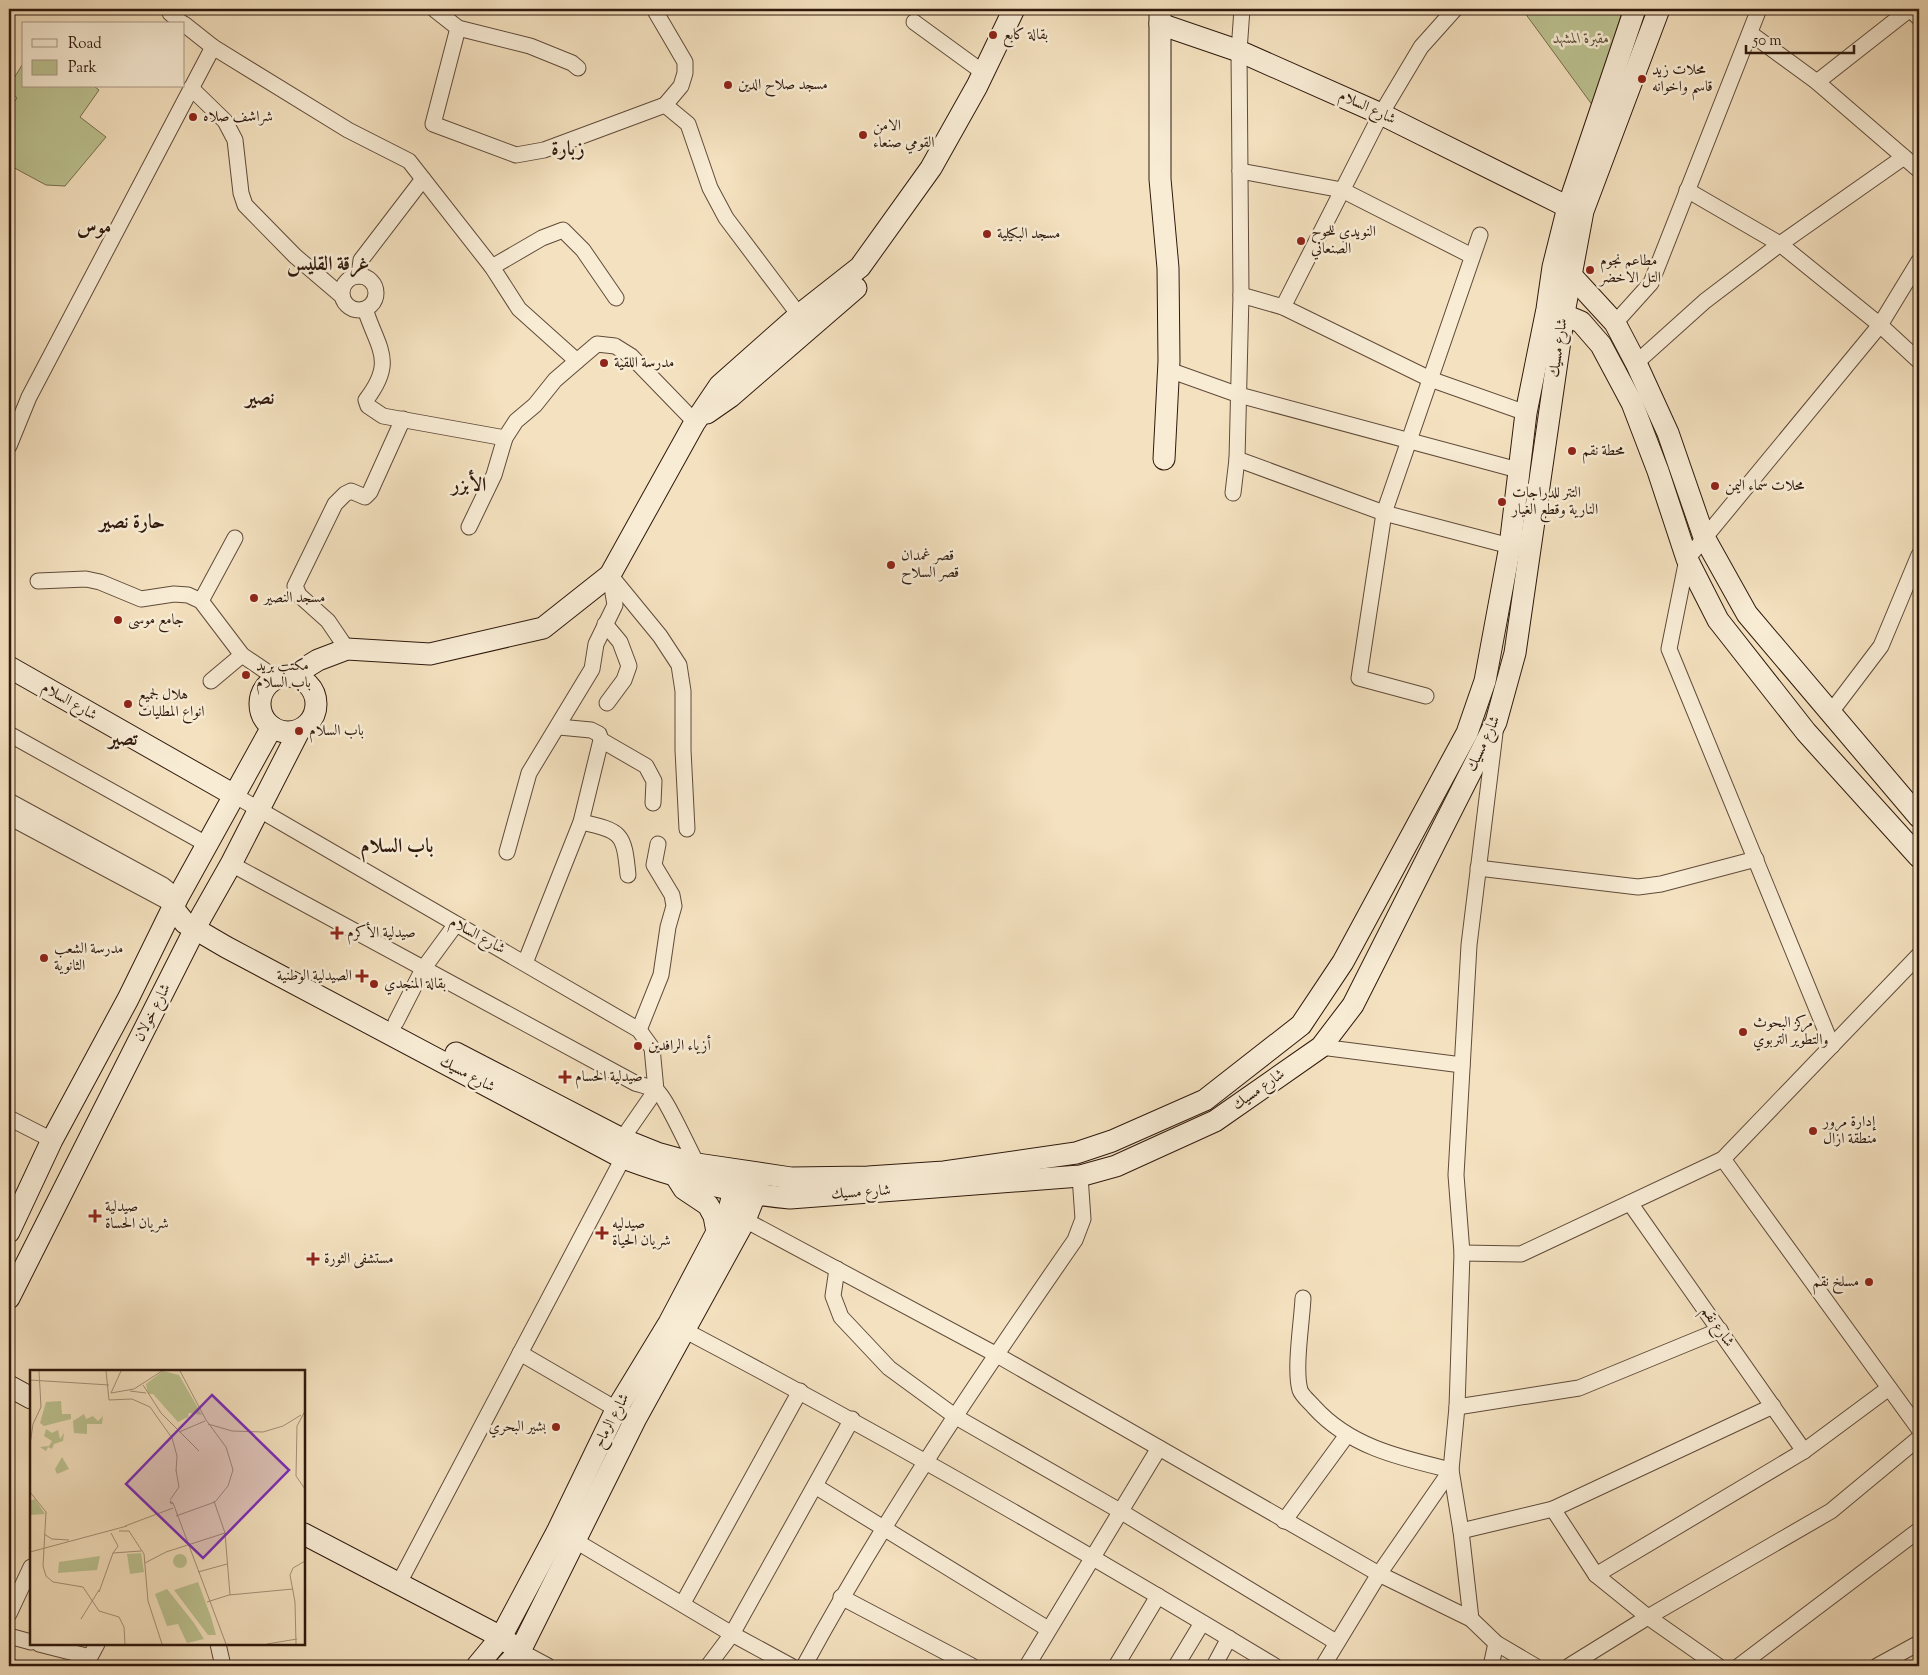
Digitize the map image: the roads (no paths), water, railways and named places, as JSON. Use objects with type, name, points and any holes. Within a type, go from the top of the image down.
[{"type":"street","points":[[176,9],[170,14],[181,22]]},
{"type":"street","points":[[434,9],[458,28],[530,46],[572,63],[578,68]]},
{"type":"street","points":[[458,28],[433,124],[516,155],[544,150],[665,105],[681,86],[685,62],[654,9]]},
{"type":"street","points":[[38,581],[86,579],[100,582],[140,599],[174,594],[188,595],[201,601],[242,654],[284,677],[302,679],[310,686],[316,696],[317,704],[312,720],[299,731],[285,733],[272,728],[264,720],[260,710],[263,692],[284,677],[339,652],[430,654],[543,628],[610,575],[695,422],[720,385],[799,315],[860,268],[931,168],[984,73],[1014,9]]},
{"type":"street","points":[[695,422],[730,397],[869,276],[942,171],[992,91],[1023,20],[1025,9]]},
{"type":"street","points":[[1232,493],[1238,459],[1241,295],[1239,51],[1242,9]]},
{"type":"street","points":[[1283,307],[1381,114],[1421,47],[1455,9]]},
{"type":"street","name":"شارع مسيك","points":[[198,923],[396,1022],[622,1149],[656,1153],[697,1164],[790,1198],[1080,1176],[1116,1166],[1215,1121],[1321,1047],[1353,1005],[1496,722],[1515,653],[1555,311],[1562,271],[1568,207],[1635,9]]},
{"type":"street","name":"شارع مسيك","points":[[1562,271],[1658,9]]},
{"type":"street","points":[[1614,323],[1651,283],[1759,9]]},
{"type":"street","points":[[1817,82],[1910,9],[1919,18]]},
{"type":"street","points":[[1160,16],[1160,179],[1168,268],[1169,370],[1164,459]]},
{"type":"street","name":"شارع السلام","points":[[1160,16],[1381,114],[1568,207]]},
{"type":"street","points":[[914,22],[984,73]]},
{"type":"street","points":[[185,25],[213,47],[348,130],[409,161],[492,267],[519,309],[576,361]]},
{"type":"street","points":[[1750,34],[1817,82],[1919,170]]},
{"type":"street","points":[[9,446],[29,397],[213,47]]},
{"type":"street","points":[[191,88],[225,120],[235,140],[241,193],[245,205],[295,256],[342,296],[344,301],[353,309],[365,309],[373,301],[375,290],[370,280],[359,276],[348,280],[344,284],[342,296]]},
{"type":"street","points":[[665,105],[688,124],[710,188],[726,218],[799,315]]},
{"type":"street","points":[[1636,363],[1705,301],[1780,244],[1904,157]]},
{"type":"street","points":[[1240,171],[1342,190],[1472,256]]},
{"type":"street","points":[[359,276],[361,260],[423,179]]},
{"type":"street","points":[[1687,190],[1780,244],[1880,325],[1919,361]]},
{"type":"street","points":[[492,267],[542,238],[563,230],[583,250],[616,298]]},
{"type":"street","points":[[1426,696],[1359,678],[1384,513],[1480,235]]},
{"type":"street","points":[[1832,1046],[1669,649],[1687,559],[1880,325],[1919,260]]},
{"type":"street","points":[[1562,271],[1614,323],[1636,363],[1668,433],[1704,537],[1747,614],[1919,817]]},
{"type":"street","points":[[1241,295],[1283,307],[1430,379],[1526,413]]},
{"type":"street","points":[[365,309],[371,327],[380,342],[384,364],[376,386],[366,400],[368,406],[383,416],[506,438]]},
{"type":"street","points":[[1555,311],[1581,322],[1601,345],[1632,403],[1658,472],[1687,559],[1718,620],[1806,732],[1919,857]]},
{"type":"street","name":"شارع مسيك","points":[[176,902],[198,923],[677,1178],[747,1182],[791,1178],[935,1172],[1076,1153],[1112,1141],[1204,1100],[1301,1025],[1343,962],[1467,733],[1485,681],[1510,546],[1526,413],[1555,311]]},
{"type":"street","points":[[469,526],[494,475],[506,438],[516,421],[535,405],[555,380],[597,344],[615,346],[631,356],[695,422]]},
{"type":"street","points":[[1169,370],[1239,395],[1518,470]]},
{"type":"street","points":[[316,696],[339,652],[328,621],[298,595],[295,586],[335,504],[345,494],[351,492],[365,497],[370,492],[403,419]]},
{"type":"street","points":[[1238,459],[1384,513],[1510,546]]},
{"type":"street","points":[[201,601],[235,538]]},
{"type":"street","points":[[1831,712],[1881,646],[1919,555]]},
{"type":"street","points":[[507,852],[529,773],[559,727],[592,669],[596,644],[615,605],[610,575]]},
{"type":"street","points":[[610,575],[660,636],[679,665],[683,690],[682,750],[687,829]]},
{"type":"street","points":[[605,624],[620,642],[629,666],[624,680],[607,703]]},
{"type":"street","points":[[211,681],[242,654]]},
{"type":"street","name":"شارع السلام","points":[[9,667],[260,809],[639,1030],[652,1048],[656,1090]]},
{"type":"street","points":[[1471,1619],[1461,1531],[1451,1470],[1457,1407],[1462,1253],[1456,1175],[1469,945],[1496,722]]},
{"type":"street","points":[[525,963],[581,822],[601,740],[599,734],[591,730],[559,727]]},
{"type":"street","name":"شارع خولان","points":[[9,1232],[52,1140],[128,999],[176,902],[272,728]]},
{"type":"street","name":"شارع خولان","points":[[9,1298],[198,923],[260,809],[299,731]]},
{"type":"street","points":[[9,734],[208,844]]},
{"type":"street","points":[[601,740],[646,766],[654,781],[653,803]]},
{"type":"street","points":[[259,752],[266,748],[276,749],[282,756],[283,765]]},
{"type":"street","points":[[9,801],[163,884],[176,902]]},
{"type":"street","points":[[9,817],[168,902],[176,902]]},
{"type":"street","points":[[581,822],[609,828],[616,833],[626,845],[628,874]]},
{"type":"street","points":[[639,1030],[661,975],[668,927],[674,906],[672,896],[654,865],[658,844]]},
{"type":"street","points":[[1478,868],[1638,887],[1661,884],[1756,858]]},
{"type":"street","points":[[231,864],[635,1083],[656,1090],[665,1098],[672,1116],[697,1164]]},
{"type":"street","points":[[396,1022],[423,969],[456,924]]},
{"type":"street","points":[[1462,1253],[1521,1254],[1722,1158],[1919,955]]},
{"type":"street","points":[[128,999],[154,1011]]},
{"type":"street","points":[[1321,1047],[1462,1065]]},
{"type":"street","points":[[399,1583],[520,1352],[622,1149],[656,1090]]},
{"type":"street","points":[[9,1118],[52,1140]]},
{"type":"street","points":[[1722,1158],[1919,1429]]},
{"type":"street","points":[[804,1666],[841,1597],[926,1463],[997,1354],[1075,1240],[1083,1219],[1080,1176]]},
{"type":"street","points":[[677,1178],[684,1190],[708,1205],[714,1216],[717,1232]]},
{"type":"street","name":"شارع الرماح","points":[[476,1666],[501,1638],[557,1532],[625,1415],[684,1330],[745,1220],[747,1182]]},
{"type":"street","name":"شارع الرماح","points":[[506,1666],[520,1651],[574,1540],[625,1415],[669,1323],[717,1232],[747,1182]]},
{"type":"street","name":"شارع نقم","points":[[1630,1202],[1804,1451]]},
{"type":"street","points":[[745,1220],[997,1354],[1379,1574],[1471,1619],[1496,1642],[1535,1666]]},
{"type":"street","points":[[837,1269],[833,1296],[841,1317],[889,1368],[956,1417],[1120,1511],[1336,1642]]},
{"type":"street","points":[[1304,1298],[1299,1375],[1300,1391],[1319,1412],[1347,1435],[1379,1451],[1451,1470]]},
{"type":"street","points":[[684,1330],[852,1419],[1092,1557],[1274,1666]]},
{"type":"street","points":[[1457,1407],[1579,1388],[1720,1330]]},
{"type":"street","points":[[520,1352],[625,1415]]},
{"type":"street","points":[[9,1386],[30,1397]]},
{"type":"street","points":[[1596,1575],[1804,1451],[1889,1388]]},
{"type":"street","points":[[683,1603],[800,1391]]},
{"type":"street","points":[[1461,1531],[1553,1509],[1773,1406]]},
{"type":"street","points":[[708,1666],[732,1634],[852,1419]]},
{"type":"street","points":[[1284,1521],[1347,1435]]},
{"type":"street","points":[[1569,1666],[1648,1617],[1831,1511],[1919,1438]]},
{"type":"street","points":[[1027,1666],[1159,1448]]},
{"type":"street","points":[[1323,1666],[1379,1574],[1451,1470]]},
{"type":"street","points":[[815,1486],[1048,1629]]},
{"type":"street","points":[[1553,1509],[1596,1575],[1648,1617],[1718,1666]]},
{"type":"street","points":[[1740,1666],[1919,1530]]},
{"type":"street","points":[[305,1535],[501,1638],[548,1666]]},
{"type":"street","points":[[574,1540],[683,1603],[732,1634],[792,1666]]},
{"type":"street","points":[[9,1614],[30,1569]]},
{"type":"street","points":[[1116,1666],[1158,1596]]},
{"type":"street","points":[[841,1597],[972,1666]]},
{"type":"street","points":[[1176,1666],[1202,1623]]},
{"type":"street","points":[[9,1636],[30,1642]]},
{"type":"street","points":[[1214,1666],[1229,1638]]},
{"type":"street","points":[[1491,1666],[1496,1642]]},
{"type":"street","points":[[1877,1666],[1919,1644]]},
{"type":"street","points":[[43,1645],[90,1657],[96,1645]]},
{"type":"street","points":[[218,1645],[223,1666]]},
{"type":"place","name":"بقالة كابع","points":[[993,35]]},
{"type":"place","name":"محلات زيد قاسم واخوانه","points":[[1642,79]]},
{"type":"place","name":"مسجد صلاح الدين","points":[[728,85]]},
{"type":"place","name":"شراشف صلاه","points":[[193,117]]},
{"type":"place","name":"الامن القومي صنعاء","points":[[863,135]]},
{"type":"place","name":"مسجد البكيلية","points":[[987,234]]},
{"type":"place","name":"النويدي للحوح الصنعاني","points":[[1301,241]]},
{"type":"place","name":"مطاعم نجوم التل الاخضر","points":[[1590,270]]},
{"type":"place","name":"مدرسة اللقية","points":[[604,363]]},
{"type":"place","name":"محطة نقم","points":[[1572,451]]},
{"type":"place","name":"محلات سماء اليمن","points":[[1715,486]]},
{"type":"place","name":"التتر للدراجات النارية وقطع الغيار","points":[[1502,502]]},
{"type":"place","name":"قصر غمدان قصر السلاح","points":[[891,565]]},
{"type":"place","name":"مسجد النصير","points":[[254,598]]},
{"type":"place","name":"جامع موسى","points":[[118,620]]},
{"type":"place","name":"مكتب بريد باب السلام","points":[[246,675]]},
{"type":"place","name":"هلال لجميع انواع المطليات","points":[[128,704]]},
{"type":"place","name":"باب السلام","points":[[299,731]]},
{"type":"place","name":"صيدلية الأكرم","points":[[337,933]]},
{"type":"place","name":"مدرسة الشعب الثانوية","points":[[44,958]]},
{"type":"place","name":"الصيدلية الوطنية","points":[[362,976]]},
{"type":"place","name":"بقالة المنجدي","points":[[374,984]]},
{"type":"place","name":"مركز البحوث والتطوير التربوي","points":[[1743,1032]]},
{"type":"place","name":"أزياء الرافدين","points":[[638,1046]]},
{"type":"place","name":"صيدلية الحسام","points":[[565,1077]]},
{"type":"place","name":"إدارة مرور منطقة ازال","points":[[1813,1131]]},
{"type":"place","name":"صيدلية شريان الحساة","points":[[95,1216]]},
{"type":"place","name":"صيدليه شريان الحياة","points":[[602,1233]]},
{"type":"place","name":"مستشفى الثورة","points":[[313,1259]]},
{"type":"place","name":"مسلخ نقم","points":[[1869,1282]]},
{"type":"place","name":"بشير البحري","points":[[556,1427]]},
{"type":"district","name":"زبارة","points":[[568,150]]},
{"type":"district","name":"موس","points":[[94,228]]},
{"type":"district","name":"غرقة القليس","points":[[328,265]]},
{"type":"district","name":"نصير","points":[[260,399]]},
{"type":"district","name":"الأبزر","points":[[469,486]]},
{"type":"district","name":"حارة نصير","points":[[132,523]]},
{"type":"district","name":"تصير","points":[[123,740]]},
{"type":"district","name":"باب السلام","points":[[397,847]]},
{"type":"park label","name":"مقبرة المشهد","points":[[1581,39]]}]
